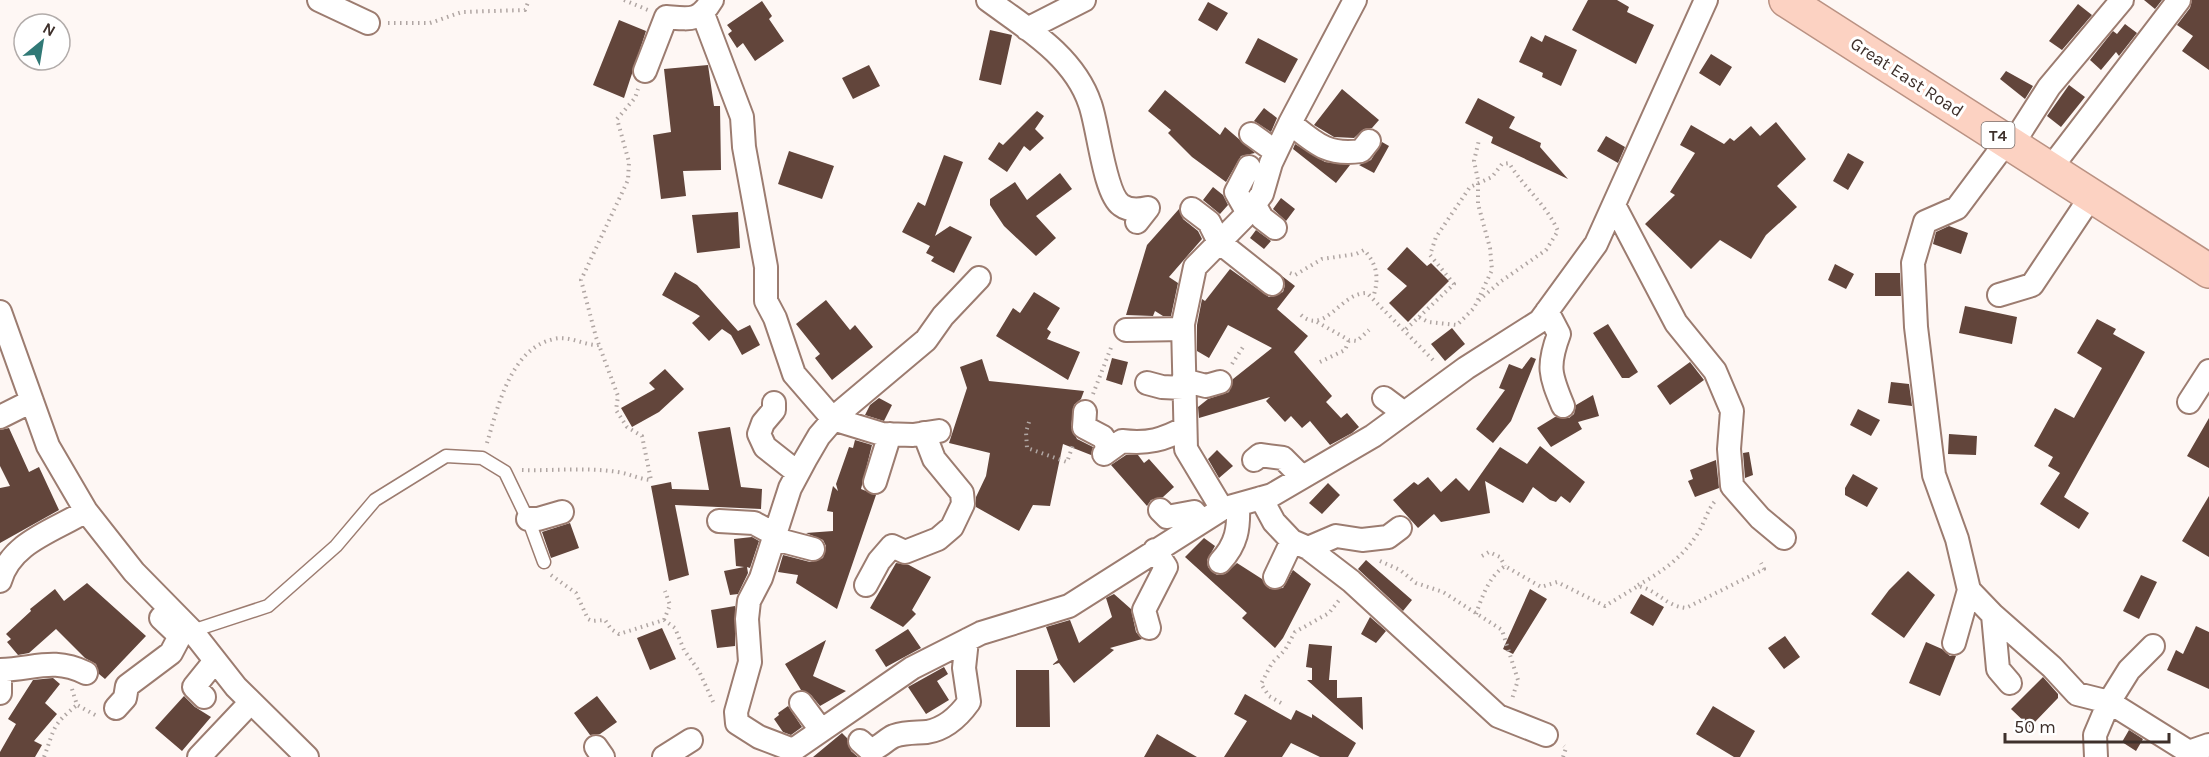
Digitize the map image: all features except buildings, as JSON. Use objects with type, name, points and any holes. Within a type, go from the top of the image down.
[{"type":"highway","name":"Great East Road","points":[[1786,0],[2208,269]]},
{"type":"street","points":[[319,0],[368,23]]},
{"type":"street","points":[[988,0],[1057,52],[1081,87],[1090,103],[1112,192],[1120,205],[1136,210],[1148,208],[1137,222]]},
{"type":"street","points":[[1027,29],[1084,0]]},
{"type":"street","points":[[1220,562],[1230,552],[1239,531],[1230,507],[1186,449],[1183,329],[1195,267],[1251,209],[1262,194],[1276,152],[1355,0]]},
{"type":"street","points":[[979,278],[943,316],[926,340],[833,419],[819,436],[790,488],[776,537],[761,578],[749,601],[747,619],[750,662],[736,711],[737,723],[793,754],[822,730],[912,668],[981,633],[1068,606],[1202,521],[1230,507],[1261,498],[1302,477],[1372,436],[1451,379],[1540,321],[1596,244],[1706,0]]},
{"type":"street","points":[[1954,643],[1969,590],[1957,539],[1934,475],[1916,327],[1913,263],[1925,222],[1957,208],[2010,143],[2049,87],[2122,0]]},
{"type":"street","points":[[2050,169],[2179,0]]},
{"type":"street","points":[[645,71],[666,17],[685,18],[708,7],[742,117],[744,147],[766,267],[766,301],[775,318],[794,374],[833,419],[890,434],[932,432],[934,459],[962,493],[963,504],[952,527],[938,539],[905,552],[892,546],[879,561],[866,585]]},
{"type":"street","points":[[1290,123],[1325,150],[1340,154],[1361,151],[1369,141]]},
{"type":"street","points":[[1251,134],[1276,152]]},
{"type":"street","points":[[1249,167],[1236,192],[1251,209],[1275,228]]},
{"type":"street","points":[[1999,295],[2032,285],[2092,195]]},
{"type":"street","points":[[1614,205],[1676,323],[1715,371],[1728,401],[1732,411],[1729,450],[1732,486],[1760,518],[1784,538]]},
{"type":"street","points":[[1192,209],[1209,222],[1219,242],[1272,284]]},
{"type":"street","points":[[1547,311],[1559,334],[1550,359],[1551,379],[1563,406]]},
{"type":"street","points":[[0,312],[48,446],[86,511],[134,572],[192,631],[251,702],[307,757]]},
{"type":"street","points":[[1126,330],[1183,329]]},
{"type":"street","points":[[2189,402],[2209,371]]},
{"type":"street","points":[[1147,383],[1162,387],[1183,384],[1206,386],[1220,382]]},
{"type":"street","points":[[1384,398],[1404,413]]},
{"type":"street","points":[[0,417],[32,401]]},
{"type":"street","points":[[774,403],[774,410],[763,423],[759,434],[765,447],[798,472]]},
{"type":"street","points":[[1084,417],[1084,427],[1103,437],[1106,452],[1122,441],[1143,444],[1161,441],[1185,428]]},
{"type":"street","points":[[875,482],[890,434]]},
{"type":"street","points":[[1254,460],[1260,455],[1282,458],[1302,477]]},
{"type":"street","points":[[1261,498],[1274,522],[1347,578],[1498,716],[1546,735]]},
{"type":"street","points":[[1160,510],[1167,517],[1194,512],[1202,521]]},
{"type":"street","points":[[0,581],[11,556],[23,546],[86,511]]},
{"type":"street","points":[[528,519],[538,519],[562,512]]},
{"type":"street","points":[[719,521],[754,523],[776,537],[813,549]]},
{"type":"street","points":[[1275,576],[1300,544],[1335,536],[1362,540],[1388,537],[1400,528]]},
{"type":"street","points":[[1149,628],[1144,610],[1166,567],[1155,550]]},
{"type":"street","points":[[1969,590],[1993,615],[2052,667],[2077,694],[2109,702],[2189,752],[2209,745]]},
{"type":"street","points":[[116,708],[125,698],[127,686],[171,653],[180,636],[152,608],[154,593]]},
{"type":"street","points":[[1993,615],[1998,669],[2010,683]]},
{"type":"street","points":[[860,741],[870,750],[891,738],[909,732],[929,732],[959,716],[969,702],[964,668],[967,640]]},
{"type":"street","points":[[2096,757],[2095,735],[2109,702],[2128,670],[2153,646]]},
{"type":"street","points":[[204,697],[194,687],[215,661]]},
{"type":"street","points":[[0,670],[26,669],[50,664],[68,665],[81,671]]},
{"type":"street","points":[[0,679],[0,693]]},
{"type":"street","points":[[199,757],[251,702]]},
{"type":"street","points":[[801,703],[822,730]]},
{"type":"street","points":[[664,757],[691,740]]},
{"type":"lane","points":[[192,631],[268,606],[336,546],[375,500],[446,456],[482,458],[505,472],[528,519],[544,562]]},
{"type":"path","points":[[368,23],[430,23],[462,12],[525,10],[529,0]]},
{"type":"path","points":[[495,466],[524,470],[570,468],[620,472],[635,479],[651,480],[642,435],[627,427],[616,410],[618,396],[581,280],[628,180],[629,162],[617,119],[634,98],[645,71]]},
{"type":"path","points":[[1419,317],[1428,322],[1457,325],[1474,308],[1492,270],[1490,248],[1478,204],[1478,184],[1474,161],[1479,140]]},
{"type":"path","points":[[1406,329],[1454,284],[1430,255],[1436,237],[1470,187],[1492,177],[1502,164],[1509,164],[1527,189],[1544,206],[1558,231],[1546,250],[1500,282],[1478,301]]},
{"type":"path","points":[[1272,284],[1283,271],[1295,275],[1322,260],[1356,254],[1364,250],[1374,260],[1378,282],[1373,298]]},
{"type":"path","points":[[1317,322],[1355,292],[1367,293],[1406,329],[1451,379]]},
{"type":"path","points":[[1301,315],[1308,322],[1317,322],[1335,330],[1348,340],[1357,341],[1369,330]]},
{"type":"path","points":[[1029,422],[1026,432],[1027,448],[1066,462],[1112,342],[1126,330]]},
{"type":"path","points":[[482,458],[502,398],[521,359],[531,349],[555,339],[600,345]]},
{"type":"path","points":[[1320,362],[1345,350],[1348,340]]},
{"type":"path","points":[[1482,556],[1489,552],[1500,557],[1505,566],[1541,587],[1557,582],[1605,606],[1658,574],[1681,555],[1699,533],[1708,509],[1732,486]]},
{"type":"path","points":[[1362,540],[1381,561],[1400,570],[1416,584],[1443,592],[1502,630],[1518,680],[1516,695],[1498,716]]},
{"type":"path","points":[[544,562],[550,575],[576,593],[588,619],[592,621],[605,620],[611,629],[619,634],[664,620]]},
{"type":"path","points":[[1638,586],[1651,589],[1672,606],[1686,608],[1764,569],[1761,563]]},
{"type":"path","points":[[1476,614],[1483,594],[1496,571],[1505,566]]},
{"type":"path","points":[[1281,703],[1269,696],[1261,684],[1272,663],[1286,650],[1295,632],[1329,613],[1339,603],[1347,578]]},
{"type":"path","points":[[664,620],[670,605],[665,591]]},
{"type":"path","points":[[664,620],[675,628],[684,650],[699,670],[717,712]]},
{"type":"path","points":[[81,671],[71,684],[77,705],[91,715],[105,717],[116,708]]},
{"type":"path","points":[[44,757],[49,736],[60,719],[77,705]]}]
